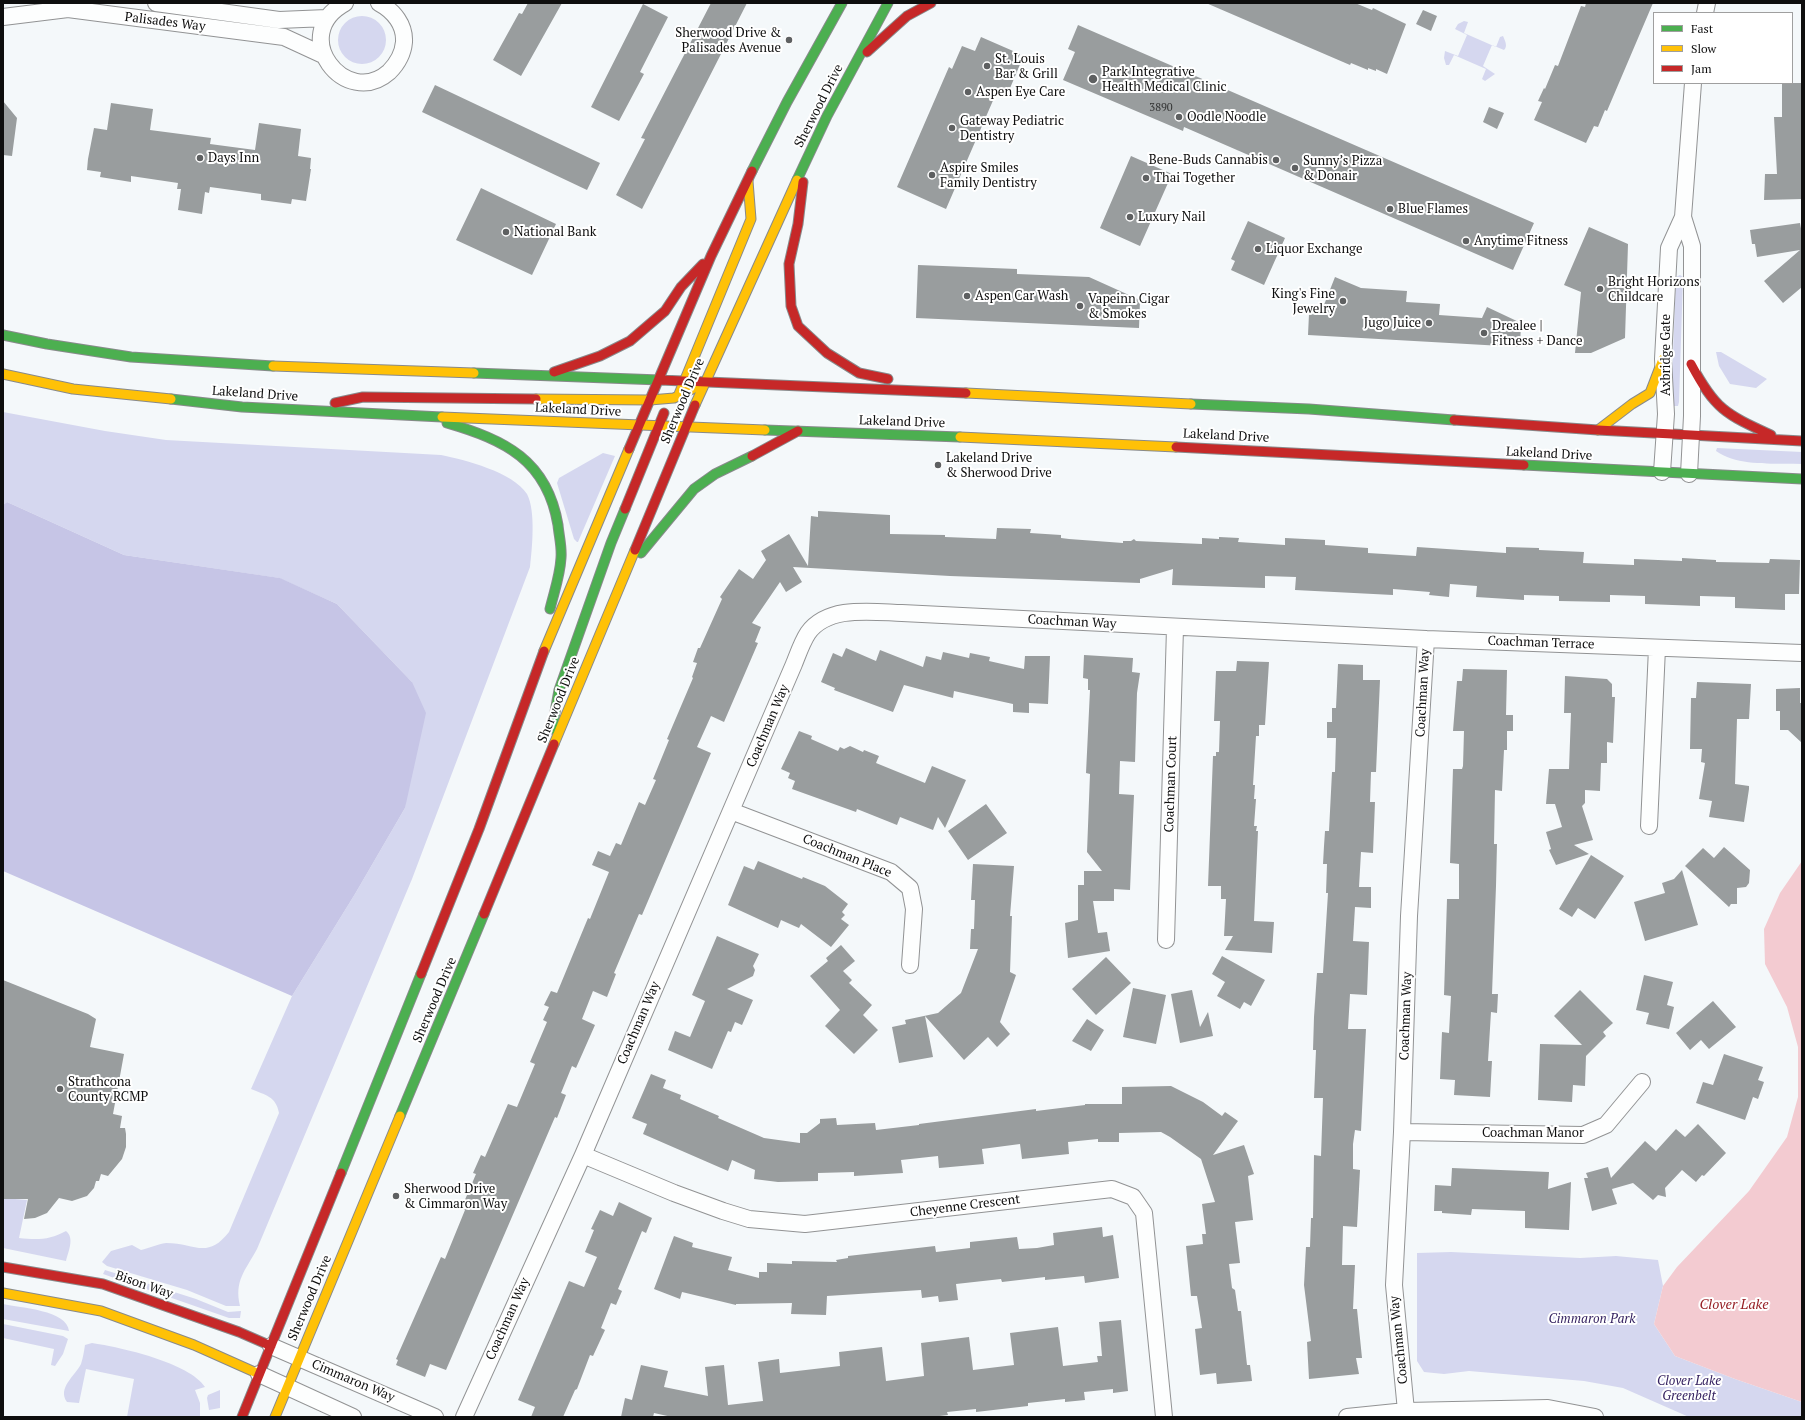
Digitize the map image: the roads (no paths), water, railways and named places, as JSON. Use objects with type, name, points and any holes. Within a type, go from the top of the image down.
[{"type":"main road","name":"Sherwood Drive","points":[[242,1417],[479,828],[504,756],[543,654],[711,256],[786,102],[842,3]]},
{"type":"main road","name":"Sherwood Drive","points":[[275,1417],[705,383],[806,159],[854,64],[888,3]]},
{"type":"main road","points":[[854,64],[907,16],[931,3]]},
{"type":"main road","points":[[826,29],[827,10]]},
{"type":"main road","points":[[806,159],[798,224],[789,264],[791,306],[798,326],[826,353],[859,373],[952,392]]},
{"type":"main road","points":[[677,406],[683,382],[751,218],[748,180]]},
{"type":"main road","points":[[543,376],[600,356],[630,341],[665,311],[680,287],[711,256]]},
{"type":"main road","name":"Lakeland Drive","points":[[3,335],[47,344],[123,356],[264,366],[952,392],[1309,409],[1598,430],[1802,440]]},
{"type":"main road","points":[[1598,430],[1632,404],[1650,393],[1663,359]]},
{"type":"main road","points":[[1691,364],[1710,397],[1719,406],[1734,417],[1781,439]]},
{"type":"main road","name":"Lakeland Drive","points":[[3,374],[73,389],[161,400],[242,407],[397,413],[640,426],[1086,442],[1802,480]]},
{"type":"main road","points":[[545,770],[559,690],[611,543],[660,426],[665,409],[665,399],[658,381]]},
{"type":"main road","points":[[299,410],[363,397],[650,400],[679,396],[705,383]]},
{"type":"main road","points":[[397,413],[433,420],[490,438],[525,459],[544,480],[555,505],[561,560],[543,654]]},
{"type":"main road","points":[[679,417],[686,427]]},
{"type":"main road","points":[[627,569],[694,489],[715,474],[773,446],[798,431]]},
{"type":"main road","name":"Bison Way","points":[[3,1267],[103,1284],[239,1332],[271,1346]]},
{"type":"main road","points":[[3,1293],[101,1311],[194,1345],[259,1374]]},
{"type":"street","name":"Palisades Way","points":[[156,3],[279,20],[327,18]]},
{"type":"street","points":[[323,55],[320,43],[322,30],[327,18],[336,8],[345,3]]},
{"type":"street","name":"Palisades Way","points":[[3,17],[68,9],[284,37],[323,55],[330,66],[338,74],[349,80],[361,82],[373,80],[385,75],[395,66],[401,55],[404,42],[399,10],[388,8],[379,3]]},
{"type":"street","name":"Axbridge Gate","points":[[1662,472],[1666,414],[1663,359],[1669,248],[1682,217],[1693,84]]},
{"type":"street","name":"Axbridge Gate","points":[[1682,217],[1692,246],[1692,435],[1689,474]]},
{"type":"street","name":"Coachman Way","points":[[464,1417],[583,1154],[808,633],[820,621],[833,615],[866,612],[1426,639],[1409,916],[1402,1132],[1394,1285],[1406,1411]]},
{"type":"street","name":"Coachman Court","points":[[1166,940],[1176,628]]},
{"type":"street","name":"Coachman Terrace","points":[[1426,639],[1802,653]]},
{"type":"street","points":[[1649,826],[1657,648]]},
{"type":"street","name":"Coachman Place","points":[[731,811],[891,872],[910,888],[914,909],[910,965]]},
{"type":"street","name":"Coachman Manor","points":[[1402,1132],[1584,1135],[1606,1125],[1642,1082]]},
{"type":"street","name":"Cheyenne Crescent","points":[[583,1154],[674,1193],[723,1211],[749,1219],[774,1222],[805,1224],[1112,1189],[1133,1196],[1144,1213],[1164,1417]]},
{"type":"street","name":"Cimmaron Way","points":[[271,1346],[435,1417]]},
{"type":"street","points":[[259,1374],[353,1417]]},
{"type":"street","points":[[1347,1417],[1406,1411],[1548,1408],[1595,1417]]},
{"type":"water","name":"Clover Lake","points":[[1802,861],[1802,1402],[1675,1356],[1654,1324],[1663,1286],[1677,1267],[1749,1191],[1787,1137],[1798,1097],[1798,1047],[1787,1007],[1765,964],[1764,929],[1780,893]]},
{"type":"place","name":"Sherwood Drive & Palisades Avenue","points":[[789,40]]},
{"type":"place","name":"St. Louis Bar & Grill","points":[[987,66]]},
{"type":"place","name":"Park Integrative Health Medical Clinic","points":[[1093,79]]},
{"type":"place","name":"Aspen Eye Care","points":[[968,92]]},
{"type":"place","name":"Oodle Noodle","points":[[1179,117]]},
{"type":"place","name":"Gateway Pediatric Dentistry","points":[[952,128]]},
{"type":"place","name":"Days Inn","points":[[200,158]]},
{"type":"place","name":"Bene-Buds Cannabis","points":[[1276,160]]},
{"type":"place","name":"Sunny’s Pizza & Donair","points":[[1295,168]]},
{"type":"place","name":"Aspire Smiles Family Dentistry","points":[[932,175]]},
{"type":"place","name":"Thai Together","points":[[1146,178]]},
{"type":"place","name":"Blue Flames","points":[[1390,209]]},
{"type":"place","name":"Luxury Nail","points":[[1130,217]]},
{"type":"place","name":"National Bank","points":[[506,232]]},
{"type":"place","name":"Anytime Fitness","points":[[1466,241]]},
{"type":"place","name":"Liquor Exchange","points":[[1258,249]]},
{"type":"place","name":"Bright Horizons Childcare","points":[[1600,289]]},
{"type":"place","name":"Aspen Car Wash","points":[[967,296]]},
{"type":"place","name":"King's Fine Jewelry","points":[[1343,301]]},
{"type":"place","name":"Vapeinn Cigar & Smokes","points":[[1080,306]]},
{"type":"place","name":"Jugo Juice","points":[[1429,323]]},
{"type":"place","name":"Drealee | Fitness + Dance","points":[[1484,333]]},
{"type":"place","name":"Lakeland Drive & Sherwood Drive","points":[[938,465]]},
{"type":"place","name":"Strathcona County RCMP","points":[[60,1089]]},
{"type":"place","name":"Sherwood Drive & Cimmaron Way","points":[[396,1196]]},
{"type":"park label","name":"Cimmaron Park","points":[[1592,1319]]},
{"type":"park label","name":"Clover Lake Greenbelt","points":[[1689,1388]]}]
